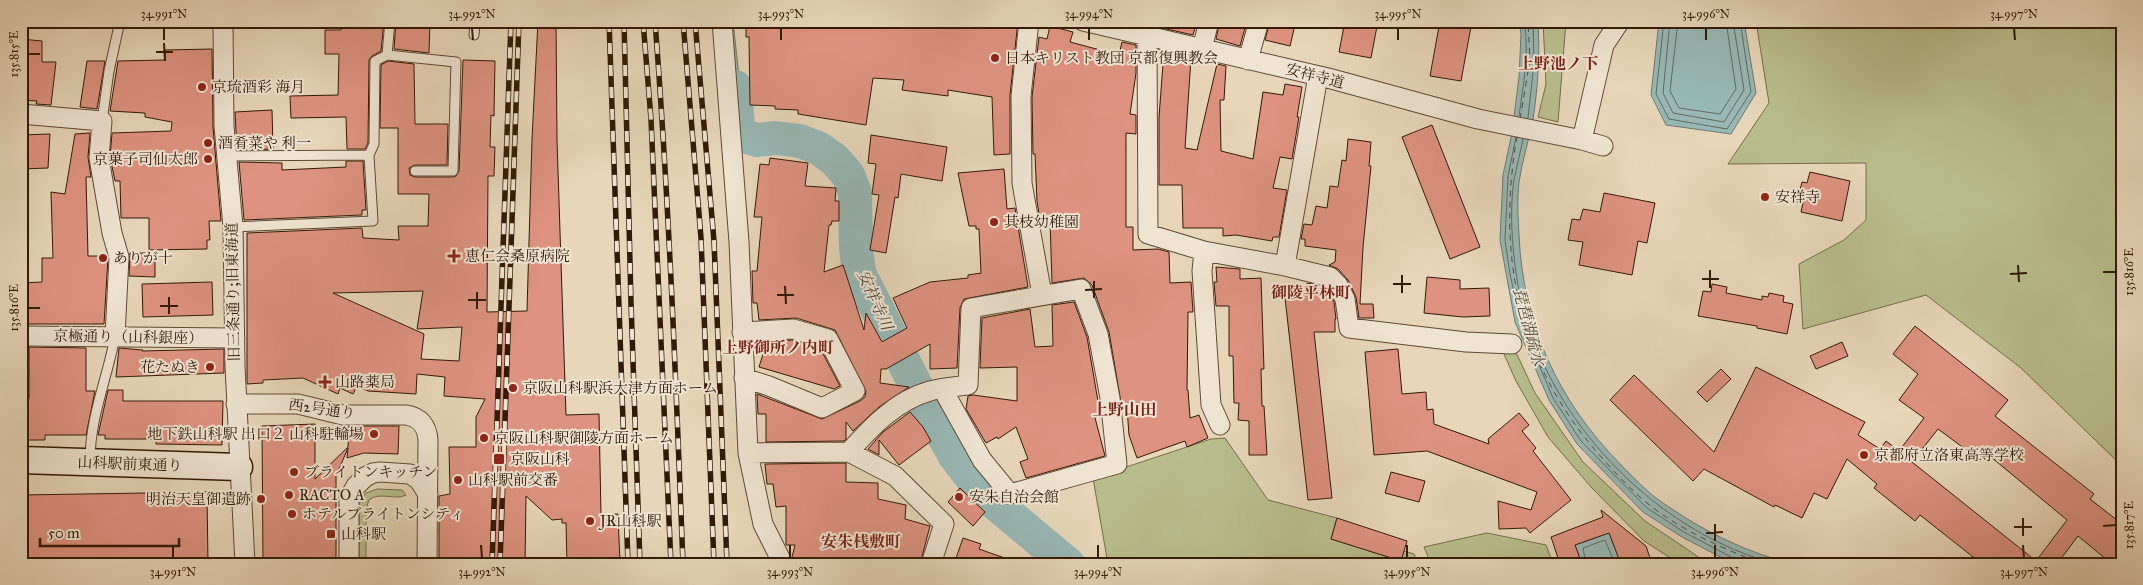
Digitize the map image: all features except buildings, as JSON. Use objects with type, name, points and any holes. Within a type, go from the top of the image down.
[{"type":"street","name":"旧三条通り;旧東海道","points":[[223,21],[226,156],[233,227],[236,404],[245,564]]},
{"type":"street","points":[[722,21],[739,242],[748,453],[763,524],[783,564]]},
{"type":"street","points":[[1029,21],[1021,96],[1022,183],[1042,295]]},
{"type":"street","name":"安祥寺道","points":[[1084,21],[1106,24],[1147,36],[1318,76],[1478,119],[1546,132],[1603,146]]},
{"type":"street","points":[[1202,49],[1209,21]]},
{"type":"street","points":[[1248,60],[1259,21]]},
{"type":"street","points":[[1582,140],[1604,45],[1620,21]]},
{"type":"street","points":[[1147,36],[1148,234],[1204,251],[1285,266],[1330,277],[1338,285],[1345,299],[1348,328],[1466,342],[1512,344]]},
{"type":"street","points":[[1285,266],[1318,76]]},
{"type":"street","points":[[21,114],[102,121],[99,158],[112,233],[119,257],[115,336]]},
{"type":"street","points":[[1204,251],[1202,271],[1211,405],[1220,425]]},
{"type":"street","points":[[849,452],[866,433],[906,399],[938,390],[968,385],[971,308],[1081,289],[1100,344],[1110,398],[1117,464],[1010,494],[982,460],[938,390]]},
{"type":"street","points":[[742,332],[794,328],[828,339],[855,391],[822,408],[744,378]]},
{"type":"street","name":"京極通り（山科銀座）","points":[[21,336],[235,338]]},
{"type":"street","name":"西2号通り","points":[[236,404],[298,404],[344,414],[412,416],[424,425],[428,434],[427,564]]},
{"type":"street","points":[[748,453],[849,452],[895,476],[944,524],[931,564]]},
{"type":"street","name":"山科駅前東通り","points":[[21,460],[239,467]]},
{"type":"street","points":[[349,564],[349,498],[356,486],[365,477],[380,472],[410,474],[419,480],[428,494]]},
{"type":"lane","points":[[102,121],[109,72],[120,21]]},
{"type":"lane","points":[[388,55],[390,21]]},
{"type":"lane","points":[[474,35],[475,21]]},
{"type":"lane","points":[[233,227],[373,221],[370,156],[374,144],[375,61],[388,55],[456,62],[453,171],[415,171]]},
{"type":"lane","points":[[226,156],[370,156]]},
{"type":"lane","points":[[90,462],[90,440],[94,415],[115,336]]},
{"type":"green space","points":[[1543,21],[1566,21],[1558,122],[1538,117],[1546,84]]},
{"type":"green space","points":[[1756,21],[2122,21],[2122,466],[2021,368],[1926,295],[1803,329],[1799,264],[1844,240],[1866,220],[1866,163],[1728,164],[1769,103]]},
{"type":"green space","points":[[1499,343],[1512,344],[1535,393],[1583,462],[1645,521],[1709,564],[1680,564],[1644,541],[1591,487],[1548,437],[1516,381]]},
{"type":"green space","points":[[1225,438],[1268,500],[1337,518],[1331,539],[1401,561],[1404,551],[1414,554],[1418,564],[1108,564],[1093,478],[1211,439]]},
{"type":"green space","points":[[377,489],[402,490],[406,495],[402,497],[378,496],[369,500],[366,509],[366,564],[359,564],[359,504],[366,493]]},
{"type":"green space","points":[[1487,533],[1546,545],[1553,564],[1431,564],[1424,547]]},
{"type":"water","points":[[725,21],[733,21],[744,123],[733,123]]},
{"type":"water","name":"琵琶湖疏水","points":[[1519,21],[1538,21],[1539,58],[1533,119],[1519,182],[1518,216],[1522,268],[1536,330],[1562,388],[1579,415],[1599,440],[1621,465],[1652,495],[1686,518],[1722,538],[1760,554],[1793,564],[1730,562],[1682,537],[1643,512],[1577,444],[1549,400],[1515,322],[1500,240],[1503,175],[1512,133],[1519,77],[1521,34]]},
{"type":"water","points":[[1659,21],[1744,21],[1756,93],[1731,134],[1666,125],[1651,95]]},
{"type":"water","points":[[1609,533],[1621,564],[1582,564],[1575,545]]},
{"type":"waterway","name":"安祥寺川","points":[[735,87],[738,127],[744,136],[757,140],[776,138],[800,141],[818,148],[834,159],[848,175],[855,193],[856,248],[859,273],[921,396],[955,456],[984,494],[1068,564]]},
{"type":"ferry route","points":[[1520,119],[1530,60],[1528,21]]},
{"type":"ferry route","points":[[1517,136],[1511,181],[1510,225],[1513,267],[1521,308],[1533,348],[1551,386],[1574,423],[1603,459],[1645,502],[1691,532],[1763,564]]},
{"type":"railway","points":[[492,564],[511,21]]},
{"type":"railway","points":[[500,564],[519,21]]},
{"type":"railway","points":[[609,21],[628,564]]},
{"type":"railway","points":[[624,21],[640,564]]},
{"type":"railway","points":[[643,21],[651,119],[671,564]]},
{"type":"railway","points":[[655,21],[675,360],[683,564]]},
{"type":"railway","points":[[683,21],[701,238],[714,564]]},
{"type":"railway","points":[[695,21],[714,241],[727,564]]},
{"type":"place","name":"日本キリスト教団 京都復興教会","points":[[995,58]]},
{"type":"place","name":"京琉酒彩 海月","points":[[202,87]]},
{"type":"place","name":"酒肴菜や 利一","points":[[208,143]]},
{"type":"place","name":"京菓子司仙太郎","points":[[208,159]]},
{"type":"place","name":"安祥寺","points":[[1765,197]]},
{"type":"place","name":"其枝幼稚園","points":[[994,222]]},
{"type":"place","name":"恵仁会桑原病院","points":[[454,256]]},
{"type":"place","name":"ありが十","points":[[103,258]]},
{"type":"place","name":"花たぬき","points":[[210,367]]},
{"type":"place","name":"山路薬局","points":[[325,382]]},
{"type":"place","name":"京阪山科駅浜大津方面ホーム","points":[[513,388]]},
{"type":"place","name":"地下鉄山科駅 出口２ 山科駐輪場","points":[[374,434]]},
{"type":"place","name":"京阪山科駅御陵方面ホーム","points":[[484,438]]},
{"type":"place","name":"京都府立洛東高等学校","points":[[1864,455]]},
{"type":"place","name":"京阪山科","points":[[499,459]]},
{"type":"place","name":"ブライトンキッチン","points":[[294,472]]},
{"type":"place","name":"山科駅前交番","points":[[458,480]]},
{"type":"place","name":"RACTO A","points":[[289,495]]},
{"type":"place","name":"安朱自治会館","points":[[959,497]]},
{"type":"place","name":"明治天皇御遺跡","points":[[261,499]]},
{"type":"place","name":"ホテルブライトンシティ","points":[[292,514]]},
{"type":"place","name":"JR山科駅","points":[[590,521]]},
{"type":"place","name":"山科駅","points":[[331,534]]},
{"type":"district","name":"上野池ノ下","points":[[1558,63]]},
{"type":"district","name":"御陵平林町","points":[[1311,292]]},
{"type":"district","name":"上野御所ノ内町","points":[[778,347]]},
{"type":"district","name":"上野山田","points":[[1124,409]]},
{"type":"district","name":"安朱桟敷町","points":[[861,541]]}]
